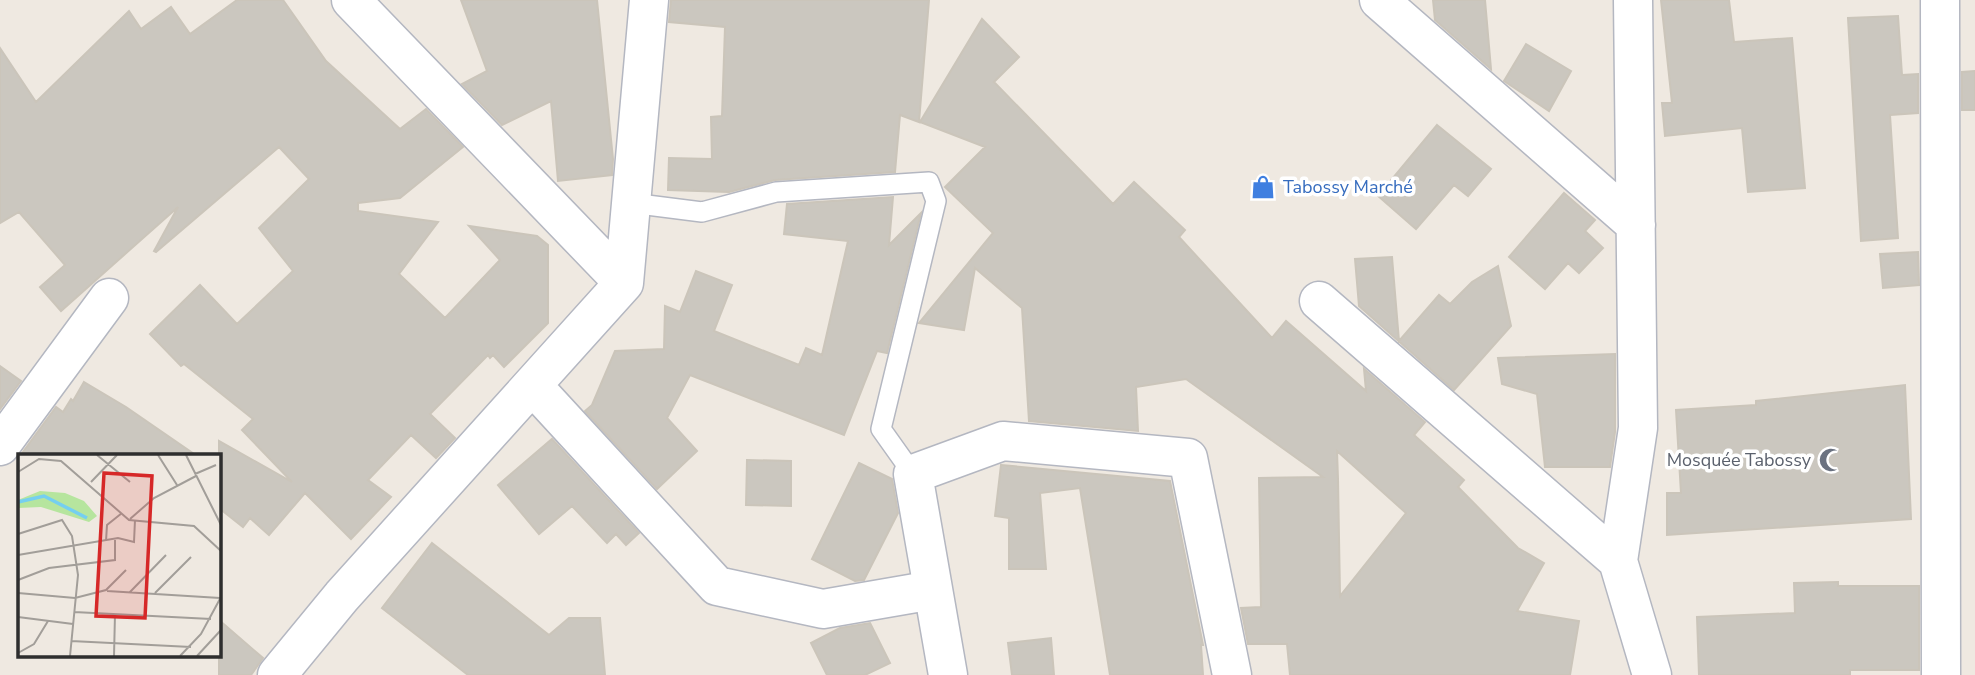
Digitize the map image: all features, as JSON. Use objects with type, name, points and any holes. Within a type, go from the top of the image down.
[{"type":"street","points":[[352,0],[624,283]]},
{"type":"street","points":[[277,675],[342,596],[624,283],[649,0]]},
{"type":"street","points":[[1379,0],[1636,225]]},
{"type":"street","points":[[1633,0],[1637,428],[1618,561],[1652,675]]},
{"type":"street","points":[[1940,0],[1959,416],[1941,675]]},
{"type":"street","points":[[0,446],[109,298]]},
{"type":"street","points":[[1319,301],[1618,561]]},
{"type":"street","points":[[532,385],[717,586],[823,609],[933,590]]},
{"type":"street","points":[[948,675],[913,474],[1003,441],[1188,458],[1232,675]]},
{"type":"lane","points":[[631,203],[702,212],[776,192],[929,182],[936,201],[881,429],[913,474]]},
{"type":"building","points":[[237,0],[283,0],[326,61],[400,129],[426,109],[463,147],[400,198],[358,203],[358,211],[438,222],[399,274],[445,318],[500,260],[469,226],[537,236],[548,245],[548,323],[504,367],[493,355],[490,358],[488,355],[430,414],[455,438],[436,458],[411,435],[368,480],[391,497],[351,539],[305,493],[269,535],[250,518],[243,527],[220,509],[219,441],[292,482],[242,430],[253,419],[184,364],[181,366],[150,334],[200,285],[237,324],[293,271],[259,228],[309,179],[279,147],[154,251],[178,207],[61,311],[40,287],[65,265],[19,212],[0,223],[0,48],[36,102],[129,11],[141,29],[171,7],[190,34]]},
{"type":"building","points":[[461,0],[597,0],[613,159],[612,175],[558,181],[551,101],[502,125],[462,84],[487,71]]},
{"type":"building","points":[[671,0],[929,0],[919,122],[900,115],[895,172],[775,180],[729,192],[668,190],[669,158],[712,159],[711,117],[722,116],[725,27],[669,22]]},
{"type":"building","points":[[1433,0],[1485,0],[1491,69],[1435,20]]},
{"type":"building","points":[[1661,0],[1729,0],[1734,42],[1792,38],[1805,188],[1748,192],[1742,128],[1665,136],[1662,103],[1672,103]]},
{"type":"building","points":[[1898,16],[1902,75],[1918,74],[1918,113],[1890,115],[1898,238],[1861,241],[1848,18]]},
{"type":"building","points":[[982,19],[1019,57],[994,82],[1113,204],[1134,182],[1185,230],[1179,237],[1272,338],[1286,321],[1366,391],[1364,369],[1425,422],[1414,435],[1464,480],[1458,487],[1518,548],[1544,563],[1517,611],[1579,621],[1570,675],[1290,675],[1287,644],[1248,644],[1241,608],[1261,607],[1259,478],[1323,477],[1186,379],[1136,387],[1138,431],[1029,421],[1022,308],[975,268],[964,330],[919,323],[993,233],[945,187],[985,147],[920,122]],"holes":[[[1337,451],[1406,513],[1340,596]]]},
{"type":"building","points":[[1526,44],[1571,71],[1549,111],[1504,81]]},
{"type":"building","points":[[1975,71],[1975,110],[1962,110],[1962,72]]},
{"type":"building","points":[[1437,125],[1491,169],[1468,196],[1454,185],[1416,229],[1378,196]]},
{"type":"building","points":[[1564,193],[1595,220],[1585,231],[1603,248],[1579,273],[1568,263],[1545,289],[1509,257]]},
{"type":"building","points":[[893,197],[889,245],[921,213],[887,353],[877,351],[844,435],[690,375],[667,418],[697,451],[657,489],[585,411],[592,405],[615,351],[664,349],[665,306],[680,312],[696,271],[732,285],[714,331],[799,365],[806,348],[822,355],[848,241],[784,234],[787,204]]},
{"type":"building","points":[[1918,252],[1919,285],[1883,288],[1880,254]]},
{"type":"building","points":[[1392,257],[1399,341],[1439,295],[1450,304],[1472,282],[1498,266],[1511,326],[1454,390],[1359,306],[1355,259]]},
{"type":"building","points":[[1615,354],[1615,432],[1610,467],[1545,467],[1537,394],[1502,384],[1498,358]]},
{"type":"building","points":[[0,366],[21,381],[0,409]]},
{"type":"building","points":[[84,382],[194,454],[21,454],[56,407],[63,412],[71,399],[73,401]]},
{"type":"building","name":"Mosquée Tabossy","points":[[1905,385],[1911,519],[1667,535],[1667,493],[1681,493],[1676,410],[1756,405],[1756,401]]},
{"type":"building","points":[[552,439],[639,533],[626,545],[616,534],[607,543],[572,506],[539,534],[498,485]]},
{"type":"building","points":[[747,460],[791,461],[791,506],[746,505]]},
{"type":"building","points":[[859,463],[892,479],[898,513],[864,580],[855,581],[812,559]]},
{"type":"building","points":[[1001,465],[1170,481],[1203,645],[1203,675],[1110,675],[1080,488],[1040,493],[1046,569],[1009,569],[1009,518],[995,516]]},
{"type":"building","points":[[432,543],[549,635],[569,618],[600,618],[605,675],[468,675],[382,608]]},
{"type":"building","points":[[1838,582],[1838,586],[1919,586],[1919,670],[1850,670],[1850,675],[1699,675],[1697,617],[1795,613],[1794,583]]},
{"type":"building","points":[[220,621],[263,658],[251,675],[219,675]]},
{"type":"building","points":[[870,623],[890,663],[865,675],[827,675],[811,643],[840,628]]},
{"type":"building","points":[[1051,638],[1054,675],[1012,675],[1008,643]]},
{"type":"place","name":"Tabossy Marché","points":[[1263,187]]},
{"type":"place","name":"Mosquée Tabossy","points":[[1831,460]]}]
